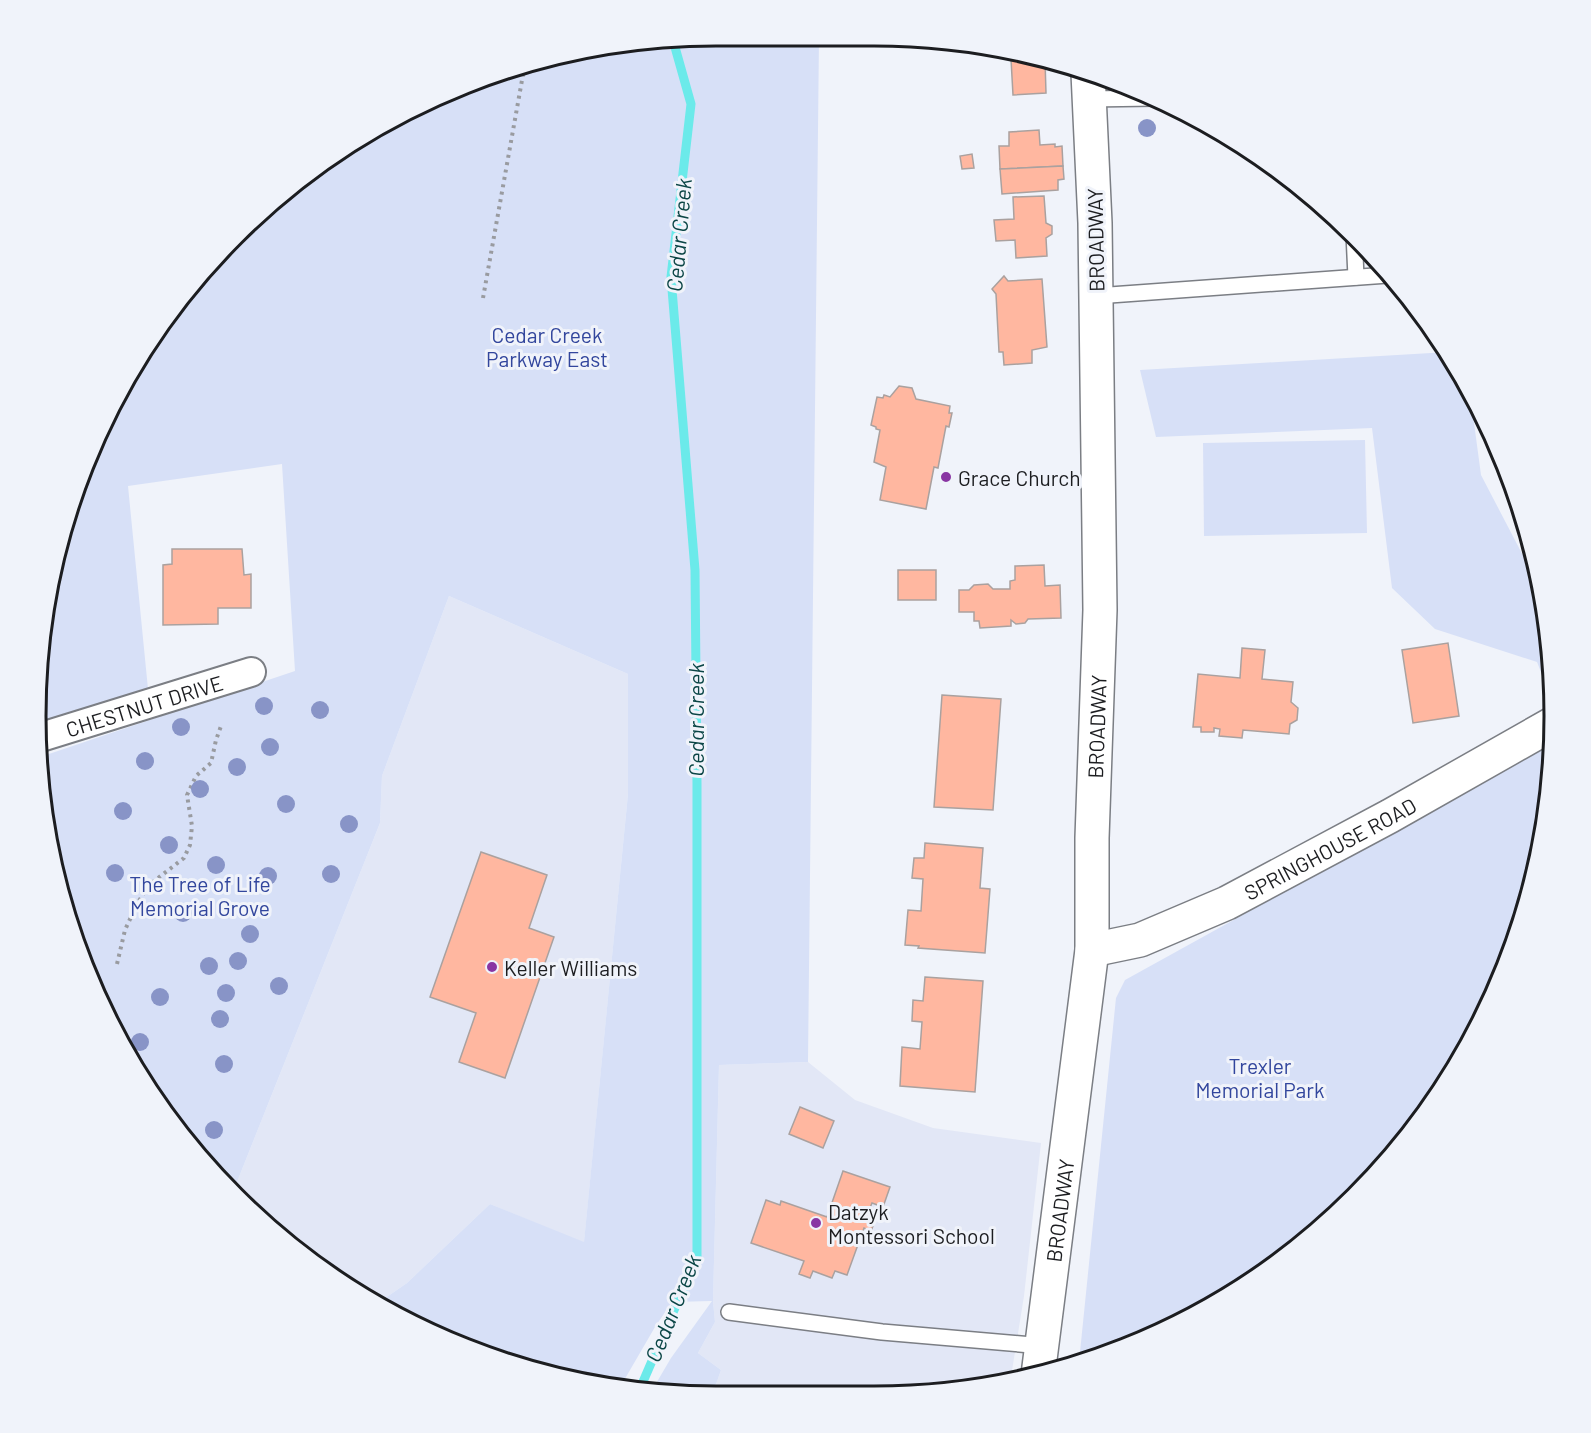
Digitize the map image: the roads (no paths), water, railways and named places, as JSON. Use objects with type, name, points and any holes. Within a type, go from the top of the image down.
[{"type":"street","name":"BROADWAY","points":[[1041,1360],[1059,1198],[1092,950],[1092,837],[1100,610],[1095,223],[1089,86]]},
{"type":"street","name":"CHESTNUT DRIVE","points":[[47,735],[251,672]]},
{"type":"street","name":"SPRINGHOUSE ROAD","points":[[1092,950],[1140,940],[1227,903],[1390,816],[1544,729]]},
{"type":"lane","points":[[1089,86],[1110,90]]},
{"type":"lane","points":[[1355,250],[1356,277]]},
{"type":"lane","points":[[1096,296],[1378,276]]},
{"type":"lane","points":[[729,1312],[882,1332],[1041,1360]]},
{"type":"waterway","name":"Cedar Creek","points":[[643,1382],[697,1257],[695,570],[671,277],[691,104],[675,48]]},
{"type":"place","name":"Grace Church","points":[[946,477]]},
{"type":"place","name":"Keller Williams","points":[[492,967]]},
{"type":"place","name":"Datzyk Montessori School","points":[[816,1223]]},
{"type":"park label","name":"Cedar Creek Parkway East","points":[[547,346]]},
{"type":"park label","name":"The Tree of Life Memorial Grove","points":[[200,895]]},
{"type":"park label","name":"Trexler Memorial Park","points":[[1260,1077]]}]
